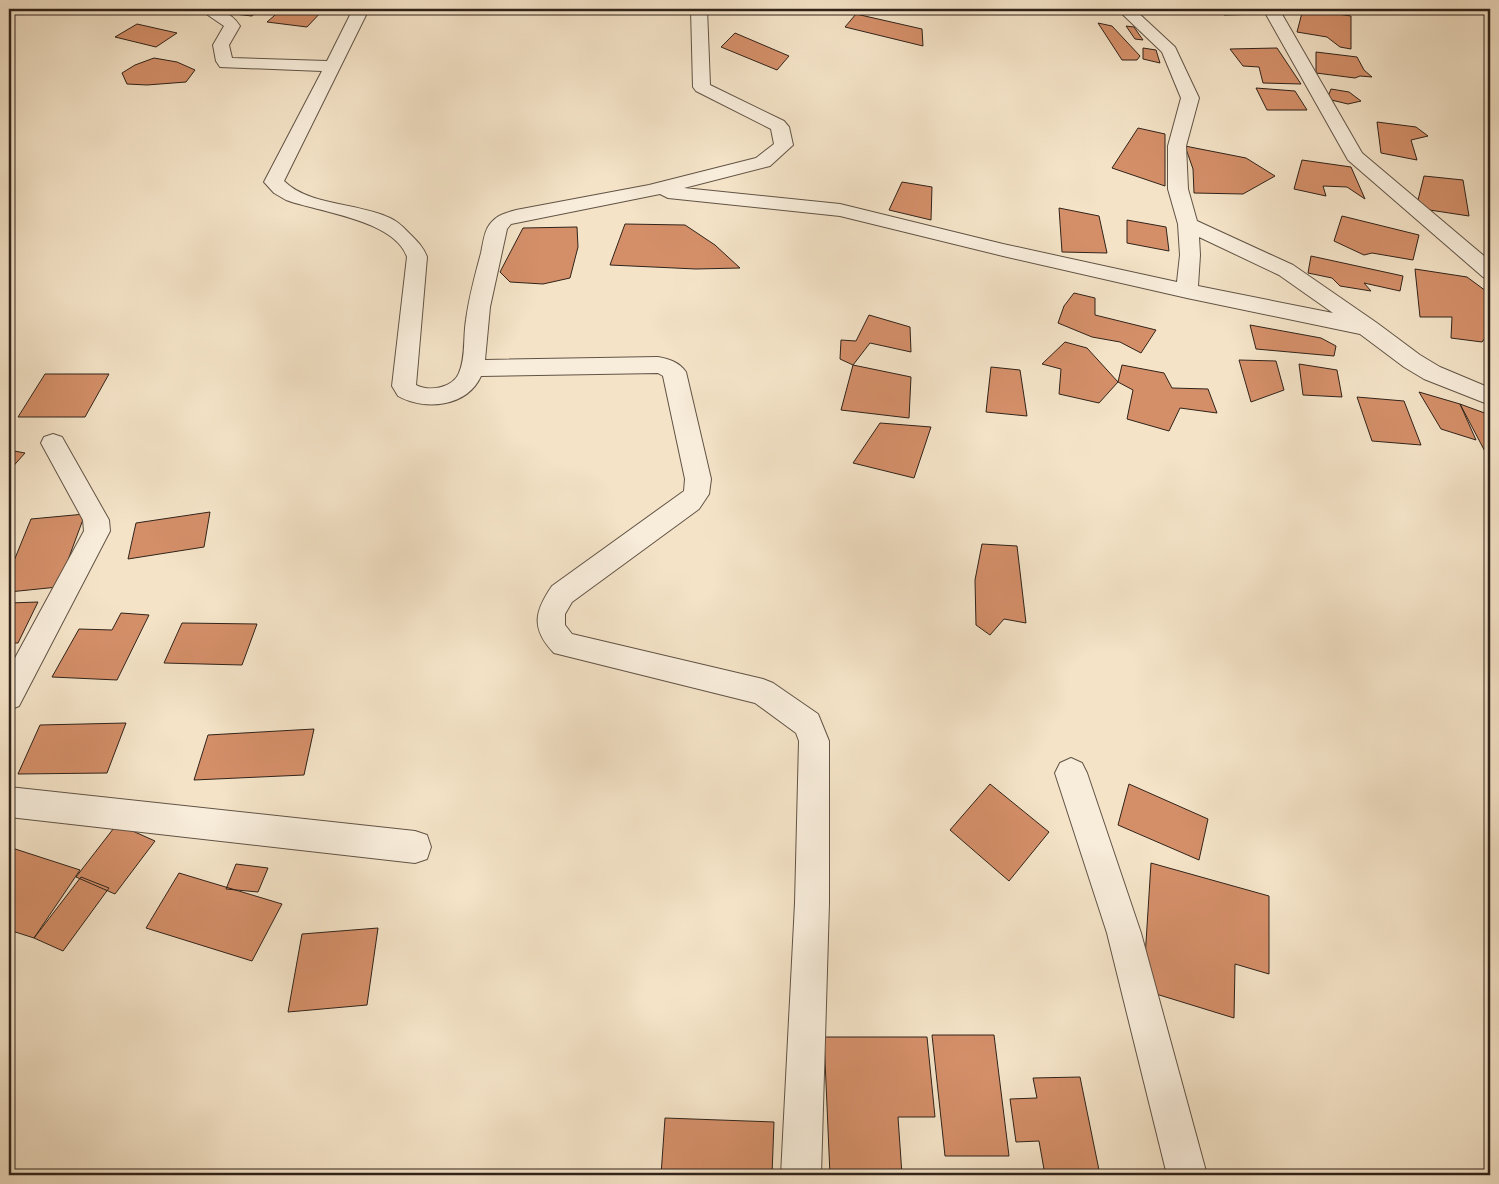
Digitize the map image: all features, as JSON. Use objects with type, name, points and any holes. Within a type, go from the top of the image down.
[{"type":"street","points":[[207,9],[231,24],[221,45],[226,63],[332,66]]},
{"type":"street","points":[[361,9],[274,182],[277,187],[293,195],[384,223],[415,251],[417,257],[404,386],[410,393],[434,397],[451,392],[464,384],[472,368],[477,318],[498,228],[501,223],[516,216],[649,191],[763,162],[784,145],[778,125],[702,87],[701,20],[699,9]]},
{"type":"street","points":[[1124,9],[1169,50],[1189,95],[1177,146],[1178,189],[1188,224],[1190,255],[1187,291]]},
{"type":"street","points":[[1271,9],[1355,156],[1490,272]]},
{"type":"street","points":[[649,191],[840,210],[1003,250],[1187,291],[1369,328]]},
{"type":"street","points":[[1188,224],[1286,270],[1426,370],[1490,397]]},
{"type":"street","points":[[472,368],[658,365],[665,366],[674,372],[698,479],[696,494],[690,502],[562,594],[555,604],[551,617],[551,627],[556,637],[564,644],[763,692],[807,724],[812,733],[814,741],[812,903],[801,1175]]},
{"type":"street","points":[[9,697],[97,531],[96,520],[53,443]]},
{"type":"street","points":[[1071,773],[1124,933],[1187,1175]]},
{"type":"street","points":[[9,802],[415,847]]},
{"type":"building","points":[[230,9],[260,9],[252,16],[225,13]]},
{"type":"building","points":[[282,9],[323,10],[307,27],[267,22]]},
{"type":"building","points":[[1218,9],[1259,9],[1263,14],[1224,15]]},
{"type":"building","points":[[1303,9],[1351,16],[1351,49],[1340,47],[1327,37],[1297,32]]},
{"type":"building","points":[[856,14],[922,29],[923,46],[845,27]]},
{"type":"building","points":[[1098,23],[1112,26],[1140,56],[1137,60],[1122,60]]},
{"type":"building","points":[[137,24],[177,33],[156,47],[115,37]]},
{"type":"building","points":[[1126,26],[1134,27],[1143,40],[1135,39]]},
{"type":"building","points":[[735,33],[789,56],[777,70],[721,47]]},
{"type":"building","points":[[1143,48],[1156,50],[1160,63],[1143,59]]},
{"type":"building","points":[[1277,48],[1301,84],[1263,83],[1259,67],[1243,66],[1230,49]]},
{"type":"building","points":[[1316,52],[1357,57],[1364,70],[1372,77],[1360,76],[1355,78],[1316,73]]},
{"type":"building","points":[[154,58],[177,62],[195,70],[186,82],[147,85],[127,84],[122,73],[135,65]]},
{"type":"building","points":[[1256,88],[1295,91],[1307,110],[1267,110]]},
{"type":"building","points":[[1331,89],[1349,92],[1361,101],[1348,104],[1327,99]]},
{"type":"building","points":[[1377,122],[1416,127],[1428,136],[1411,140],[1417,160],[1381,153]]},
{"type":"building","points":[[1138,128],[1165,134],[1165,186],[1112,168]]},
{"type":"building","points":[[1185,146],[1246,158],[1275,176],[1243,194],[1194,193],[1193,169]]},
{"type":"building","points":[[1302,160],[1351,167],[1365,199],[1347,187],[1323,186],[1326,196],[1294,189]]},
{"type":"building","points":[[1424,176],[1463,180],[1469,216],[1423,209],[1418,200]]},
{"type":"building","points":[[902,182],[932,187],[931,220],[889,210]]},
{"type":"building","points":[[1059,208],[1099,216],[1107,253],[1062,252]]},
{"type":"building","points":[[1342,216],[1419,235],[1413,260],[1372,253],[1364,255],[1334,241]]},
{"type":"building","points":[[1127,220],[1166,227],[1169,251],[1127,243]]},
{"type":"building","points":[[625,224],[685,225],[715,245],[740,268],[696,269],[610,265]]},
{"type":"building","points":[[577,227],[578,247],[570,278],[543,284],[510,282],[500,272],[523,228]]},
{"type":"building","points":[[1311,256],[1403,276],[1400,291],[1364,283],[1371,291],[1340,286],[1332,278],[1308,273]]},
{"type":"building","points":[[1415,269],[1467,277],[1490,294],[1490,331],[1482,342],[1451,338],[1452,317],[1420,317]]},
{"type":"building","points":[[1074,293],[1095,298],[1095,315],[1156,330],[1141,353],[1120,342],[1092,337],[1058,323],[1064,306]]},
{"type":"building","points":[[869,315],[910,327],[911,352],[870,343],[853,365],[840,359],[841,340],[856,341]]},
{"type":"building","points":[[1250,325],[1321,338],[1336,346],[1334,356],[1256,349]]},
{"type":"building","points":[[1065,342],[1087,348],[1118,382],[1099,403],[1059,394],[1061,369],[1042,364]]},
{"type":"building","points":[[1239,360],[1276,361],[1284,390],[1251,402]]},
{"type":"building","points":[[1299,364],[1337,370],[1342,397],[1303,395]]},
{"type":"building","points":[[853,365],[911,377],[909,418],[841,410]]},
{"type":"building","points":[[1122,365],[1164,373],[1172,388],[1208,389],[1217,413],[1180,408],[1169,431],[1127,419],[1133,390],[1118,382]]},
{"type":"building","points":[[991,367],[1020,370],[1027,416],[986,412]]},
{"type":"building","points":[[45,374],[109,374],[85,417],[18,417]]},
{"type":"building","points":[[1419,392],[1460,404],[1476,440],[1441,429]]},
{"type":"building","points":[[1357,397],[1404,401],[1421,445],[1372,441]]},
{"type":"building","points":[[1460,404],[1490,415],[1490,461]]},
{"type":"building","points":[[880,423],[931,427],[914,478],[853,463]]},
{"type":"building","points":[[9,450],[25,453],[9,471]]},
{"type":"building","points":[[210,512],[204,547],[128,559],[136,523]]},
{"type":"building","points":[[85,514],[58,587],[9,592],[9,573],[31,519]]},
{"type":"building","points":[[982,544],[1017,546],[1026,623],[1004,619],[990,635],[976,625],[975,580]]},
{"type":"building","points":[[38,602],[18,643],[9,643],[9,603]]},
{"type":"building","points":[[121,613],[149,615],[117,680],[52,677],[79,629],[112,630]]},
{"type":"building","points":[[182,623],[257,624],[242,665],[164,663]]},
{"type":"building","points":[[126,723],[107,773],[18,774],[40,725]]},
{"type":"building","points":[[314,729],[304,775],[194,780],[208,735]]},
{"type":"building","points":[[990,784],[1049,832],[1009,881],[950,830]]},
{"type":"building","points":[[1129,784],[1208,819],[1199,860],[1118,825]]},
{"type":"building","points":[[117,824],[155,841],[115,894],[76,877]]},
{"type":"building","points":[[9,847],[80,870],[34,938],[9,930]]},
{"type":"building","points":[[1151,863],[1269,896],[1269,974],[1235,964],[1234,1018],[1143,990]]},
{"type":"building","points":[[236,864],[268,868],[258,892],[226,889]]},
{"type":"building","points":[[179,873],[282,904],[252,961],[146,928]]},
{"type":"building","points":[[81,877],[109,888],[63,951],[34,938]]},
{"type":"building","points":[[378,928],[367,1005],[288,1012],[302,934]]},
{"type":"building","points":[[932,1035],[994,1035],[1009,1156],[945,1156]]},
{"type":"building","points":[[824,1037],[927,1037],[935,1117],[898,1117],[902,1175],[830,1175]]},
{"type":"building","points":[[1080,1077],[1100,1175],[1045,1175],[1039,1141],[1016,1142],[1010,1099],[1037,1098],[1033,1078]]},
{"type":"building","points":[[665,1118],[774,1122],[772,1175],[661,1175]]}]
